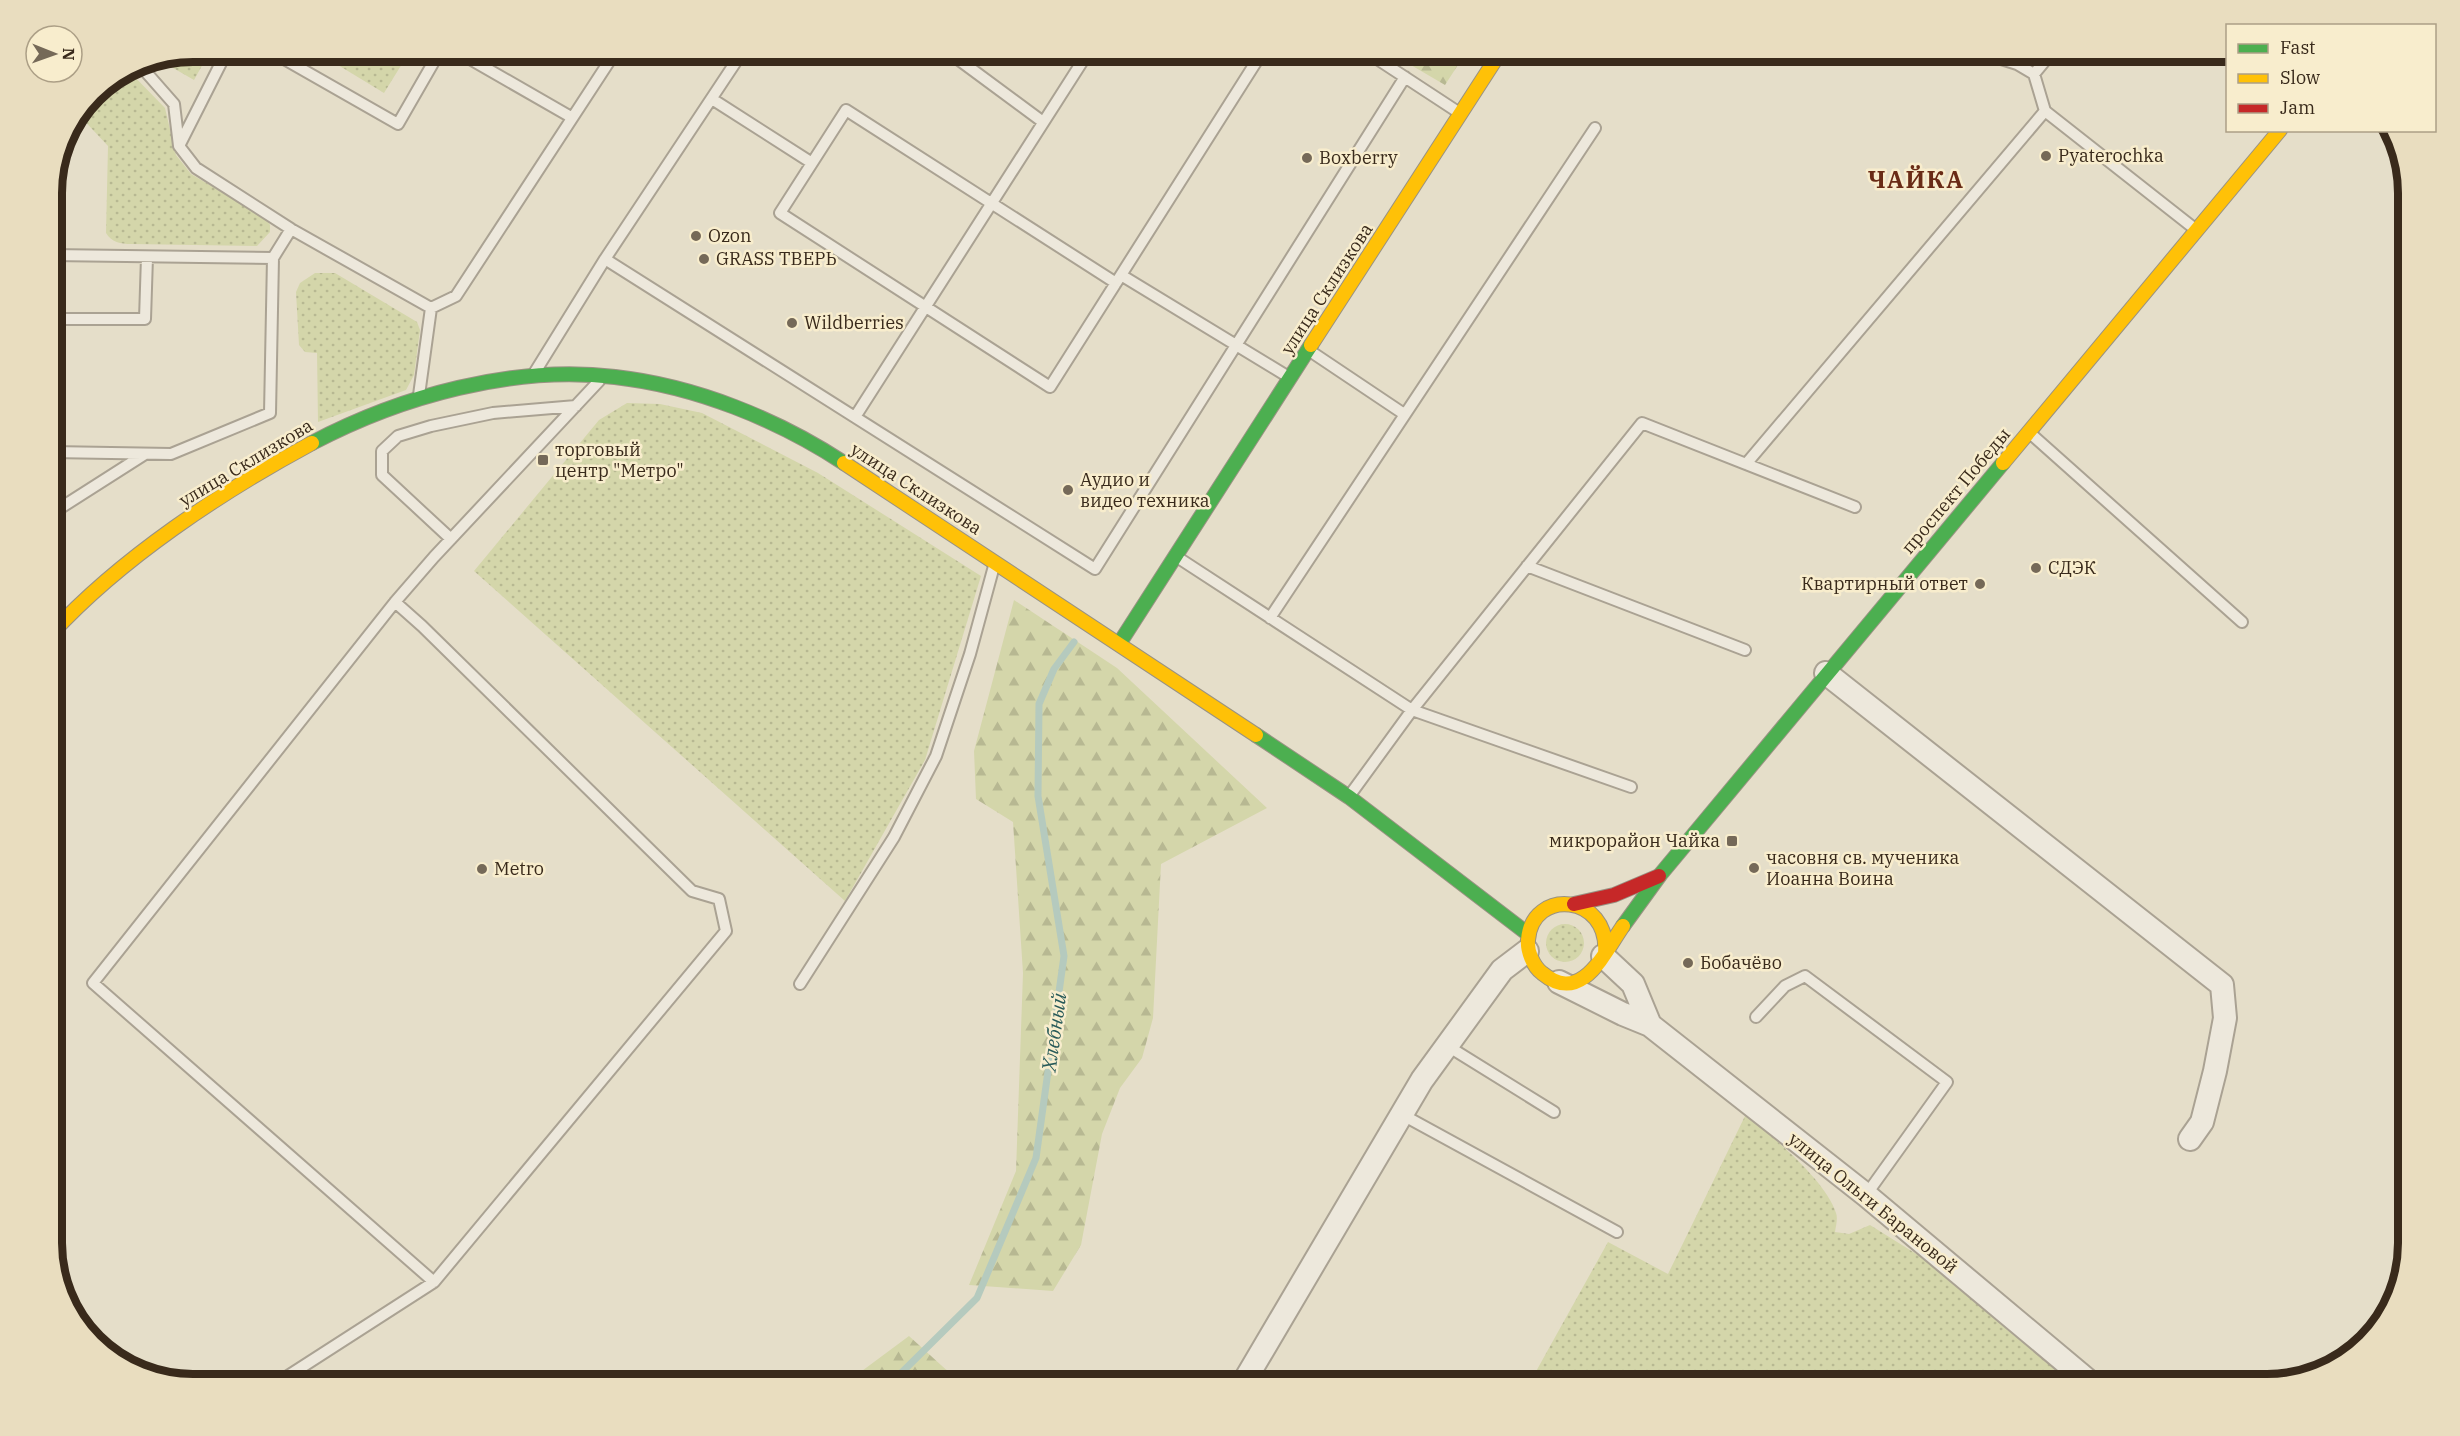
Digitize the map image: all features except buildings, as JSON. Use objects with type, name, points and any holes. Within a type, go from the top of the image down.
[{"type":"street","name":"улица Склизкова","points":[[62,622],[135,558],[225,494],[323,437],[418,398],[462,388],[531,378],[585,375],[651,384],[697,395],[743,410],[786,430],[842,461],[1119,644],[1174,555],[1494,62]]},
{"type":"street","name":"проспект Победы","points":[[1559,982],[1572,982],[1585,978],[1595,970],[1660,875],[2278,132]]},
{"type":"street","points":[[1119,644],[1349,797],[1466,886],[1528,942],[1536,969],[1546,977],[1559,982]]},
{"type":"street","points":[[1826,673],[2222,985],[2225,1017],[2215,1071],[2202,1122],[2190,1139]]},
{"type":"street","name":"проспект Победы","points":[[1528,942],[1538,915],[1547,909],[1614,895],[1660,875]]},
{"type":"street","points":[[1466,886],[1502,898]]},
{"type":"street","points":[[1532,902],[1568,904],[1591,912],[1599,921],[1605,939],[1604,954]]},
{"type":"street","points":[[1248,1374],[1401,1114],[1446,1045],[1502,970],[1528,942]]},
{"type":"street","name":"улица Ольги Барановой","points":[[1604,954],[1633,984],[1650,1025]]},
{"type":"street","name":"улица Ольги Барановой","points":[[1559,982],[1650,1025],[1866,1195],[2080,1374]]},
{"type":"lane","points":[[179,146],[221,62]]},
{"type":"lane","points":[[289,62],[398,124],[434,62]]},
{"type":"lane","points":[[475,62],[572,117]]},
{"type":"lane","points":[[431,308],[456,296],[609,62]]},
{"type":"lane","points":[[531,378],[605,259],[736,62]]},
{"type":"lane","points":[[964,62],[1043,122]]},
{"type":"lane","points":[[855,417],[1082,62]]},
{"type":"lane","points":[[1256,62],[1119,279],[1050,387],[780,213],[846,110],[991,203],[1119,279],[1291,378]]},
{"type":"lane","points":[[1382,62],[1461,114]]},
{"type":"lane","points":[[2011,62],[2034,74],[2045,111],[2198,231]]},
{"type":"lane","points":[[2034,74],[2044,62]]},
{"type":"lane","points":[[145,71],[174,104],[179,146],[196,168],[291,229],[431,308]]},
{"type":"lane","points":[[605,259],[1095,568],[1405,77]]},
{"type":"lane","points":[[712,99],[812,163]]},
{"type":"lane","points":[[1746,464],[2045,111]]},
{"type":"lane","points":[[1270,618],[1595,128]]},
{"type":"lane","points":[[62,452],[171,454],[270,413],[273,258],[291,229]]},
{"type":"lane","points":[[62,255],[273,258]]},
{"type":"lane","points":[[62,319],[145,319],[147,257]]},
{"type":"lane","points":[[418,398],[431,308]]},
{"type":"lane","points":[[1309,350],[1404,414]]},
{"type":"lane","points":[[434,1282],[93,983],[395,602],[604,376]]},
{"type":"lane","points":[[451,539],[382,475],[382,451],[398,436],[431,426],[496,413],[576,406]]},
{"type":"lane","points":[[1349,797],[1412,710],[1641,423],[1855,507]]},
{"type":"lane","points":[[2029,432],[2242,622]]},
{"type":"lane","points":[[62,507],[145,454]]},
{"type":"lane","points":[[1174,555],[1412,710],[1631,787]]},
{"type":"lane","points":[[800,984],[894,837],[936,756],[969,654],[995,562]]},
{"type":"lane","points":[[1527,566],[1745,650]]},
{"type":"lane","points":[[291,1374],[434,1282],[726,931],[719,898],[692,891],[395,602]]},
{"type":"lane","points":[[1756,1017],[1785,986],[1805,976],[1947,1082],[1866,1195]]},
{"type":"lane","points":[[1446,1045],[1554,1112]]},
{"type":"lane","points":[[1401,1114],[1617,1232]]},
{"type":"green space","points":[[204,62],[194,80],[166,64]]},
{"type":"green space","points":[[333,62],[403,62],[384,93]]},
{"type":"green space","points":[[1406,62],[1460,62],[1445,85]]},
{"type":"green space","points":[[134,76],[165,108],[176,155],[191,174],[266,218],[270,225],[270,232],[257,246],[127,244],[111,239],[106,233],[108,146],[84,120],[106,94]]},
{"type":"green space","points":[[315,273],[335,273],[417,322],[420,330],[414,375],[406,390],[318,422],[317,353],[305,352],[299,345],[296,292],[300,283]]},
{"type":"green space","points":[[627,403],[660,404],[702,413],[818,473],[981,576],[925,760],[845,901],[474,571],[599,420]]},
{"type":"green space","points":[[1014,600],[1117,668],[1267,808],[1161,864],[1153,1018],[1142,1058],[1120,1088],[1102,1134],[1081,1245],[1053,1291],[969,1285],[1016,1171],[1023,973],[1013,822],[976,799],[974,751]]},
{"type":"green space","points":[[1565,924],[1578,930],[1584,943],[1578,956],[1565,962],[1552,956],[1546,943],[1552,930]]},
{"type":"green space","points":[[1746,1114],[1797,1160],[1821,1187],[1836,1213],[1835,1232],[1849,1234],[1870,1225],[1937,1267],[2064,1374],[1535,1374],[1608,1242],[1668,1274]]},
{"type":"green space","points":[[909,1336],[951,1374],[858,1374]]},
{"type":"waterway","name":"Хлебный","points":[[900,1374],[977,1298],[1036,1158],[1064,956],[1038,796],[1039,704],[1054,669],[1074,642]]},
{"type":"traffic: fast","points":[[1119,644],[1311,345]]},
{"type":"traffic: fast","points":[[312,443],[346,426],[420,398],[498,380],[576,374],[645,381],[705,397],[791,432],[844,463]]},
{"type":"traffic: fast","points":[[1623,926],[1660,875],[2003,463]]},
{"type":"traffic: fast","points":[[1256,735],[1349,797],[1528,934]]},
{"type":"traffic: slow","points":[[1311,345],[1494,62]]},
{"type":"traffic: slow","points":[[2003,463],[2278,132]]},
{"type":"traffic: slow","points":[[62,623],[109,579],[174,528],[243,483],[312,443]]},
{"type":"traffic: slow","points":[[844,463],[1256,735]]},
{"type":"traffic: slow","points":[[1605,953],[1603,933],[1596,919],[1584,909],[1570,905],[1555,905],[1542,911],[1533,923],[1528,940],[1533,962],[1539,970],[1556,982],[1569,983],[1580,980],[1590,972],[1600,961],[1623,926]]},
{"type":"traffic: jam","points":[[1574,904],[1614,895],[1659,876]]},
{"type":"place","name":"Pyaterochka","points":[[2046,156]]},
{"type":"place","name":"Boxberry","points":[[1307,158]]},
{"type":"place","name":"Ozon","points":[[696,236]]},
{"type":"place","name":"GRASS ТВЕРЬ","points":[[704,259]]},
{"type":"place","name":"Wildberries","points":[[792,323]]},
{"type":"place","name":"торговый центр \"Метро\"","points":[[543,460]]},
{"type":"place","name":"Аудио и видео техника","points":[[1068,490]]},
{"type":"place","name":"СДЭК","points":[[2036,568]]},
{"type":"place","name":"Квартирный ответ","points":[[1980,584]]},
{"type":"place","name":"микрорайон Чайка","points":[[1732,841]]},
{"type":"place","name":"часовня св. мученика Иоанна Воина","points":[[1754,868]]},
{"type":"place","name":"Metro","points":[[482,869]]},
{"type":"place","name":"Бобачёво","points":[[1688,963]]},
{"type":"district","name":"ЧАЙКА","points":[[1916,180]]}]
